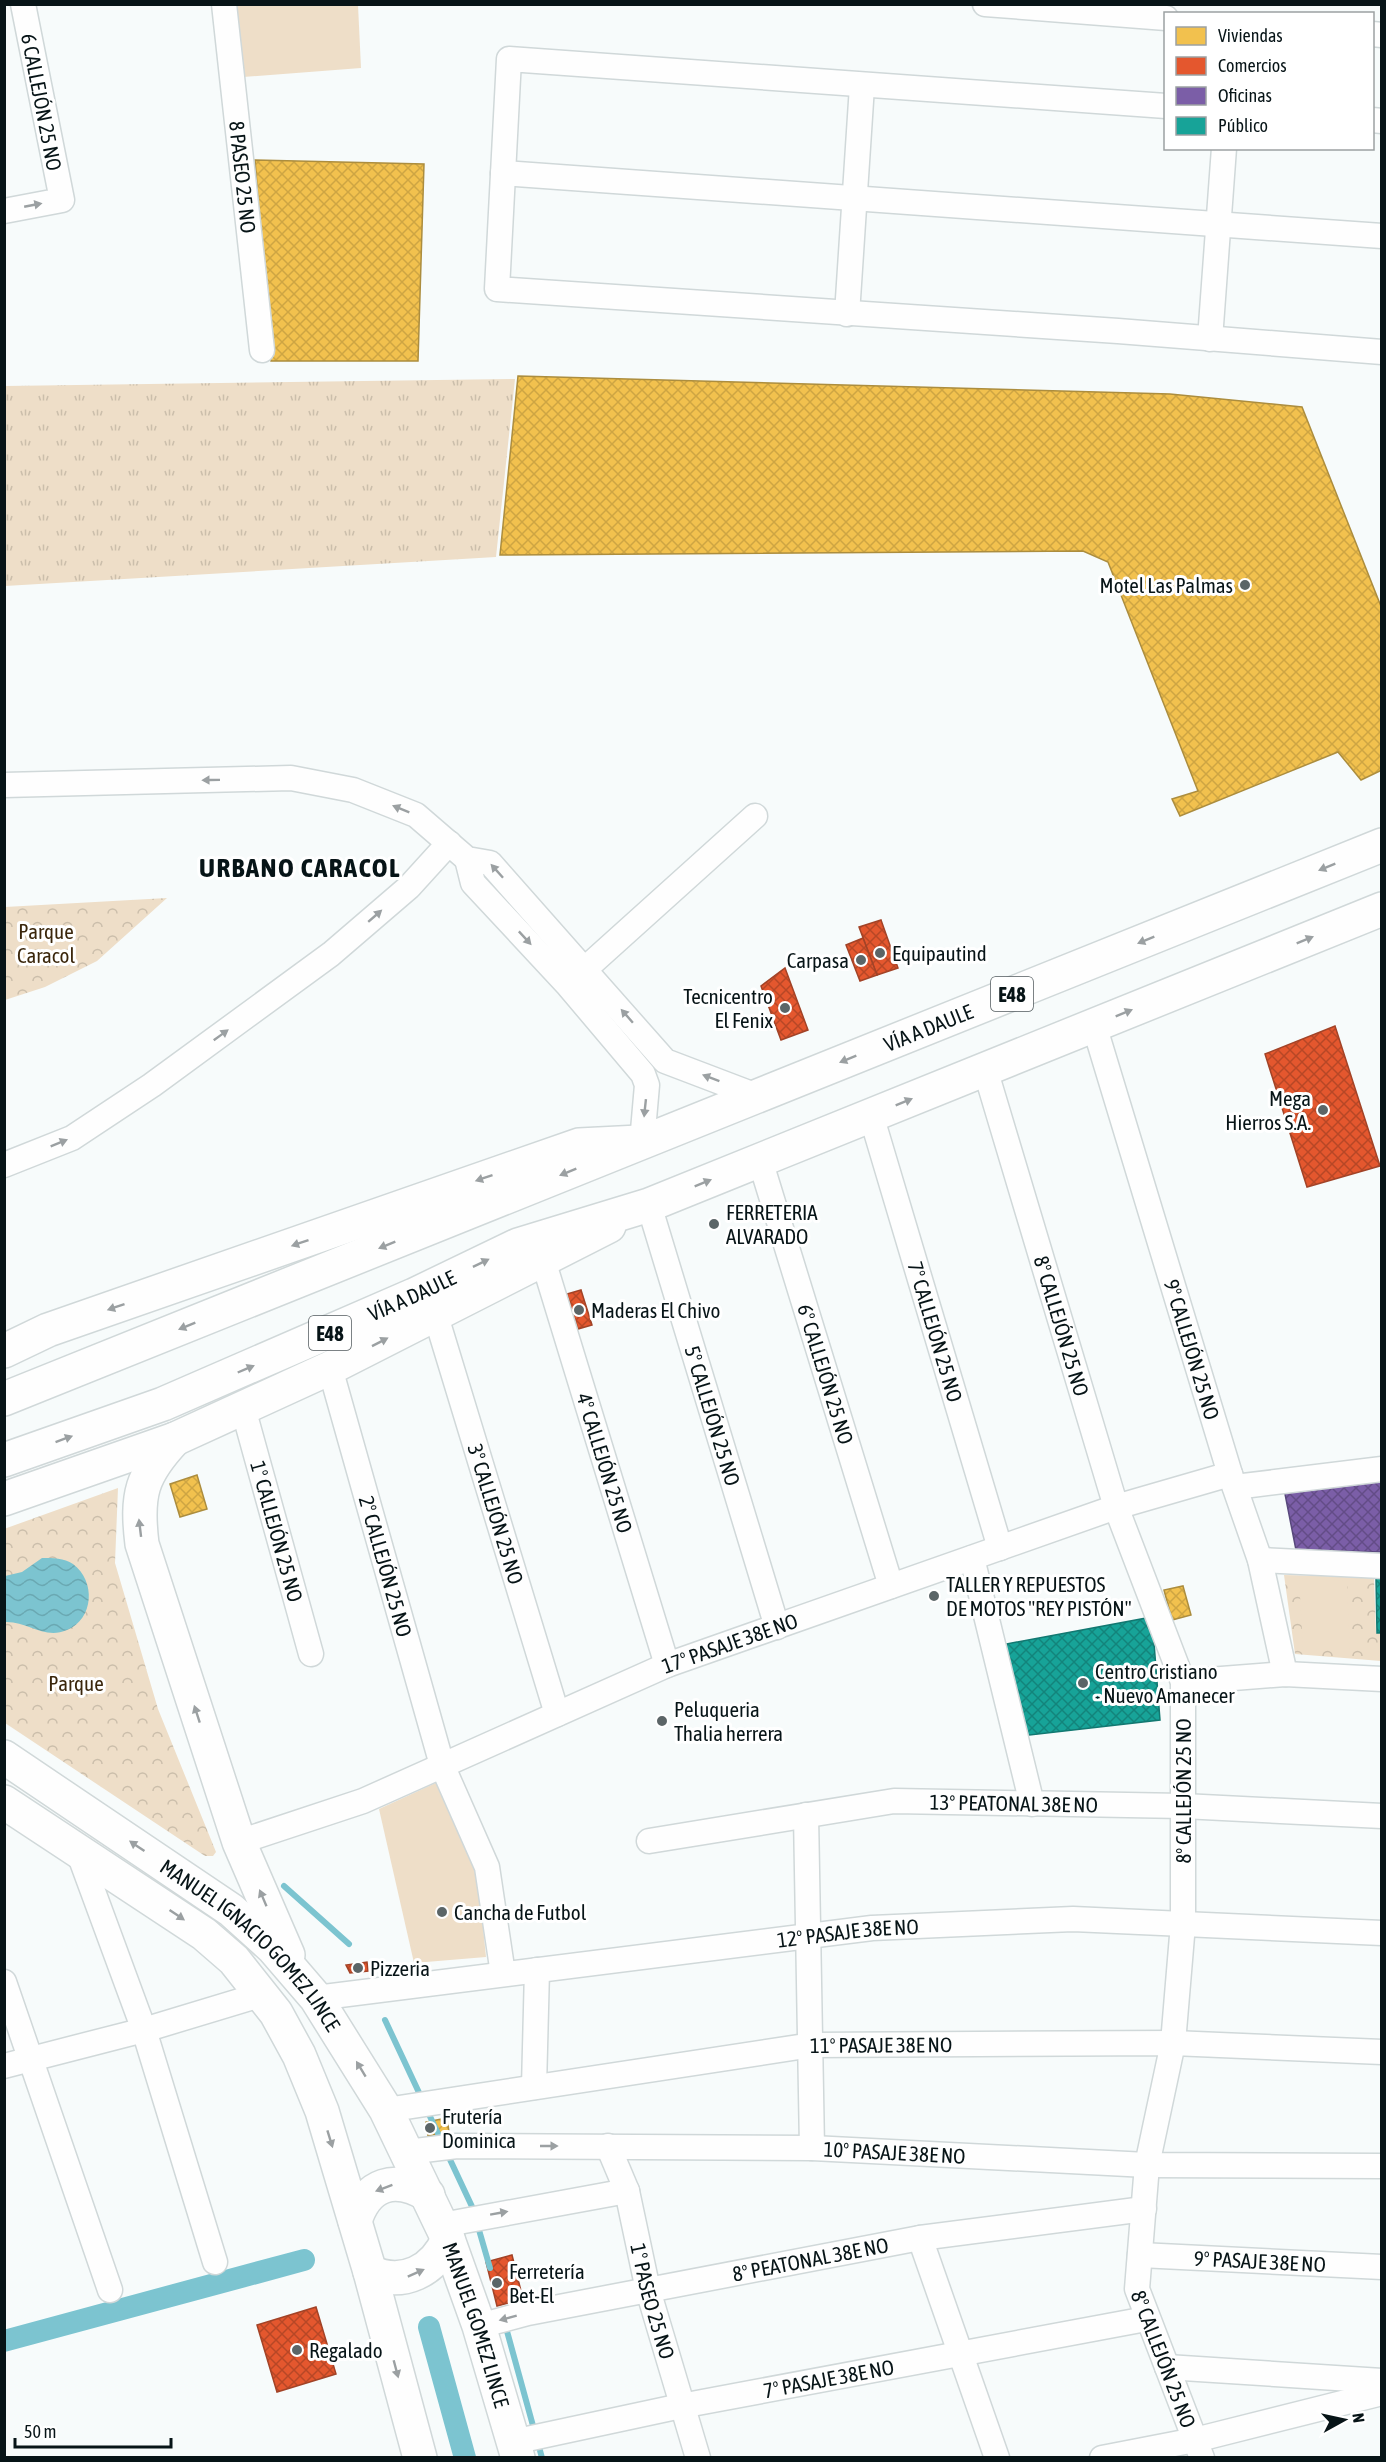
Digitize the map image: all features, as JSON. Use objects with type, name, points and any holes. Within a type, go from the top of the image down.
[{"type":"main road","name":"VÍA A DAULE","points":[[4,1399],[1382,845]]},
{"type":"main road","name":"VÍA A DAULE","points":[[7,1460],[173,1400],[350,1324],[518,1245],[649,1204],[1382,909]]},
{"type":"main road","name":"VÍA A DAULE","points":[[4,1351],[48,1330],[579,1145],[642,1142]]},
{"type":"main road","name":"VÍA A DAULE","points":[[175,1439],[330,1368],[649,1204]]},
{"type":"main road","name":"E48","points":[[4,1499],[175,1439]]},
{"type":"main road","points":[[175,1439],[153,1462],[142,1486],[138,1512],[142,1544],[239,1842],[294,1971]]},
{"type":"main road","name":"MANUEL IGNACIO GOMEZ LINCE","points":[[4,1756],[231,1910],[273,1948],[316,1998],[386,2110],[428,2195]]},
{"type":"main road","name":"MANUEL IGNACIO GOMEZ LINCE","points":[[4,1802],[77,1848],[204,1934],[234,1960],[263,1994],[288,2033],[309,2076],[355,2222]]},
{"type":"main road","points":[[420,2457],[355,2222],[364,2200],[383,2186],[407,2184],[428,2195]]},
{"type":"main road","name":"MANUEL GOMEZ LINCE","points":[[428,2195],[445,2232],[479,2326],[516,2450]]},
{"type":"main road","points":[[370,2272],[396,2279],[416,2274],[436,2260],[445,2232]]},
{"type":"street","name":"6 CALLEJÓN 25 NO","points":[[4,211],[62,200],[23,4]]},
{"type":"street","name":"8 PASEO 25 NO","points":[[224,4],[262,350]]},
{"type":"street","points":[[985,4],[1138,10],[1164,17]]},
{"type":"street","points":[[1164,106],[509,59],[496,290],[1118,331],[1382,352]]},
{"type":"street","points":[[847,314],[862,86]]},
{"type":"street","points":[[1210,339],[1224,150]]},
{"type":"street","points":[[503,173],[1382,236]]},
{"type":"street","points":[[4,785],[291,778],[353,790],[416,815],[467,859],[490,863],[576,977],[643,1074],[647,1085],[642,1142]]},
{"type":"street","points":[[576,977],[755,816]]},
{"type":"street","points":[[4,1165],[72,1138],[152,1085],[331,954],[409,887],[448,843]]},
{"type":"street","points":[[576,977],[665,1061],[757,1096]]},
{"type":"street","name":"9° CALLEJÓN 25 NO","points":[[1094,1025],[1233,1480],[1260,1560],[1285,1674]]},
{"type":"street","name":"8° CALLEJÓN 25 NO","points":[[986,1069],[1116,1507],[1183,1682],[1183,1924],[1173,2043],[1148,2164],[1137,2289],[1146,2319],[1198,2449]]},
{"type":"street","name":"7° CALLEJÓN 25 NO","points":[[871,1115],[1000,1548]]},
{"type":"street","name":"6° CALLEJÓN 25 NO","points":[[760,1160],[891,1586]]},
{"type":"street","name":"5° CALLEJÓN 25 NO","points":[[649,1204],[777,1627]]},
{"type":"street","name":"4° CALLEJÓN 25 NO","points":[[543,1260],[666,1665]]},
{"type":"street","name":"3° CALLEJÓN 25 NO","points":[[435,1313],[557,1714]]},
{"type":"street","name":"2° CALLEJÓN 25 NO","points":[[330,1368],[442,1765],[487,1867],[503,1974]]},
{"type":"street","name":"1° CALLEJÓN 25 NO","points":[[243,1407],[311,1654]]},
{"type":"street","name":"17° PASAJE 38E NO","points":[[239,1842],[363,1801],[666,1665],[1116,1507],[1233,1480],[1382,1469]]},
{"type":"street","points":[[972,1558],[1032,1804]]},
{"type":"street","points":[[1260,1560],[1382,1566]]},
{"type":"street","points":[[1183,1682],[1285,1674],[1382,1679]]},
{"type":"street","name":"13° PEATONAL 38E NO","points":[[649,1841],[894,1801],[1183,1806],[1382,1816]]},
{"type":"street","points":[[806,1815],[812,2045],[812,2148]]},
{"type":"street","points":[[77,1848],[144,2030],[215,2262]]},
{"type":"street","name":"12° PASAJE 38E NO","points":[[316,1998],[872,1928],[1073,1919],[1382,1933]]},
{"type":"street","points":[[534,2087],[537,1970]]},
{"type":"street","points":[[4,1982],[33,2058],[110,2290]]},
{"type":"street","points":[[4,2066],[144,2030],[263,1994]]},
{"type":"street","name":"11° PASAJE 38E NO","points":[[386,2110],[812,2045],[1173,2043],[1382,2052]]},
{"type":"street","name":"10° PASAJE 38E NO","points":[[407,2152],[458,2146],[812,2148],[1148,2164],[1382,2166]]},
{"type":"street","name":"1° PASEO 25 NO","points":[[608,2146],[627,2191],[648,2290],[698,2457]]},
{"type":"street","points":[[445,2232],[627,2191]]},
{"type":"street","name":"8° PEATONAL 38E NO","points":[[479,2326],[528,2313],[920,2238],[1144,2209]]},
{"type":"street","points":[[920,2238],[997,2457]]},
{"type":"street","name":"9° PASAJE 38E NO","points":[[1140,2255],[1382,2267]]},
{"type":"street","name":"7° PASAJE 38E NO","points":[[516,2450],[681,2406],[1146,2319]]},
{"type":"street","points":[[1167,2367],[1382,2381]]},
{"type":"street","points":[[1102,2457],[1198,2449],[1382,2392]]},
{"type":"green space","points":[[235,5],[358,5],[361,68],[243,77]]},
{"type":"green space","points":[[515,379],[496,557],[5,586],[5,386]]},
{"type":"green space","name":"Parque Caracol","points":[[167,898],[97,961],[45,987],[5,1000],[5,907]]},
{"type":"green space","name":"Parque","points":[[118,1488],[115,1563],[158,1709],[216,1852],[213,1856],[205,1856],[5,1723],[4,1529]]},
{"type":"green space","points":[[1284,1575],[1374,1577],[1376,1633],[1381,1634],[1381,1661],[1295,1654]]},
{"type":"green space","points":[[1299,1578],[1347,1581],[1350,1650],[1303,1650]]},
{"type":"green space","name":"Cancha de Futbol","points":[[440,1781],[477,1867],[486,1957],[414,1963],[379,1809]]},
{"type":"water","points":[[42,1558],[62,1559],[70,1562],[86,1580],[89,1599],[87,1609],[76,1625],[67,1630],[43,1632],[21,1624],[5,1622],[5,1576],[22,1572]]},
{"type":"building: Viviendas","points":[[255,160],[424,164],[418,361],[271,361]]},
{"type":"building: Viviendas","name":"Motel Las Palmas","points":[[518,376],[1170,394],[1302,407],[1382,609],[1382,770],[1361,780],[1338,752],[1180,816],[1172,799],[1198,791],[1108,562],[1083,551],[500,555]]},
{"type":"building: Viviendas","points":[[197,1475],[207,1509],[180,1517],[170,1484]]},
{"type":"building: Viviendas","points":[[1183,1586],[1191,1615],[1172,1620],[1164,1590]]},
{"type":"building: Viviendas","points":[[447,2118],[449,2132],[428,2136],[426,2122]]},
{"type":"building: Comercios","name":"Equipautind","points":[[881,920],[898,968],[877,975],[859,927]]},
{"type":"building: Comercios","name":"Carpasa","points":[[863,938],[877,975],[860,981],[846,945]]},
{"type":"building: Comercios","name":"Tecnicentro El Fenix","points":[[785,968],[808,1030],[781,1040],[761,986]]},
{"type":"building: Comercios","name":"Mega Hierros S.A.","points":[[1335,1026],[1380,1166],[1307,1187],[1265,1054]]},
{"type":"building: Comercios","name":"Maderas El Chivo","points":[[581,1290],[592,1325],[578,1329],[567,1294]]},
{"type":"building: Comercios","name":"Pizzeria","points":[[367,1962],[368,1971],[350,1973],[346,1965]]},
{"type":"building: Comercios","points":[[512,2255],[523,2299],[497,2306],[486,2262]]},
{"type":"building: Comercios","name":"Regalado","points":[[316,2307],[336,2374],[277,2392],[257,2325]]},
{"type":"building: Oficinas","points":[[1382,1476],[1382,1552],[1296,1550],[1284,1489]]},
{"type":"building: Público","points":[[1376,1578],[1382,1579],[1382,1633],[1377,1633]]},
{"type":"building: Público","name":"Centro Cristiano - Nuevo Amanecer","points":[[1152,1617],[1160,1720],[1021,1736],[1001,1645]]},
{"type":"waterway","points":[[284,1886],[349,1944]]},
{"type":"waterway","points":[[385,2020],[422,2099]]},
{"type":"waterway","points":[[426,2108],[442,2142]]},
{"type":"waterway","points":[[446,2151],[475,2213]]},
{"type":"waterway","points":[[477,2223],[490,2268]]},
{"type":"waterway","points":[[4,2341],[304,2260]]},
{"type":"waterway","points":[[505,2324],[535,2433]]},
{"type":"waterway","points":[[429,2327],[465,2458]]},
{"type":"waterway","points":[[538,2443],[542,2458]]},
{"type":"place","name":"Motel Las Palmas","points":[[1245,585]]},
{"type":"place","name":"Equipautind","points":[[880,953]]},
{"type":"place","name":"Carpasa","points":[[861,960]]},
{"type":"place","name":"Tecnicentro El Fenix","points":[[785,1008]]},
{"type":"place","name":"Mega Hierros S.A.","points":[[1323,1110]]},
{"type":"place","name":"FERRETERIA ALVARADO","points":[[714,1224]]},
{"type":"place","name":"Maderas El Chivo","points":[[579,1310]]},
{"type":"place","name":"TALLER Y REPUESTOS DE MOTOS \"REY PISTÓN\"","points":[[934,1596]]},
{"type":"place","name":"Centro Cristiano - Nuevo Amanecer","points":[[1083,1683]]},
{"type":"place","name":"Peluqueria Thalia herrera","points":[[662,1721]]},
{"type":"place","name":"Cancha de Futbol","points":[[442,1912]]},
{"type":"place","name":"Pizzeria","points":[[358,1968]]},
{"type":"place","name":"Frutería Dominica","points":[[430,2128]]},
{"type":"place","name":"Ferretería Bet-El","points":[[497,2283]]},
{"type":"place","name":"Regalado","points":[[297,2350]]},
{"type":"district","name":"URBANO CARACOL","points":[[300,867]]}]
